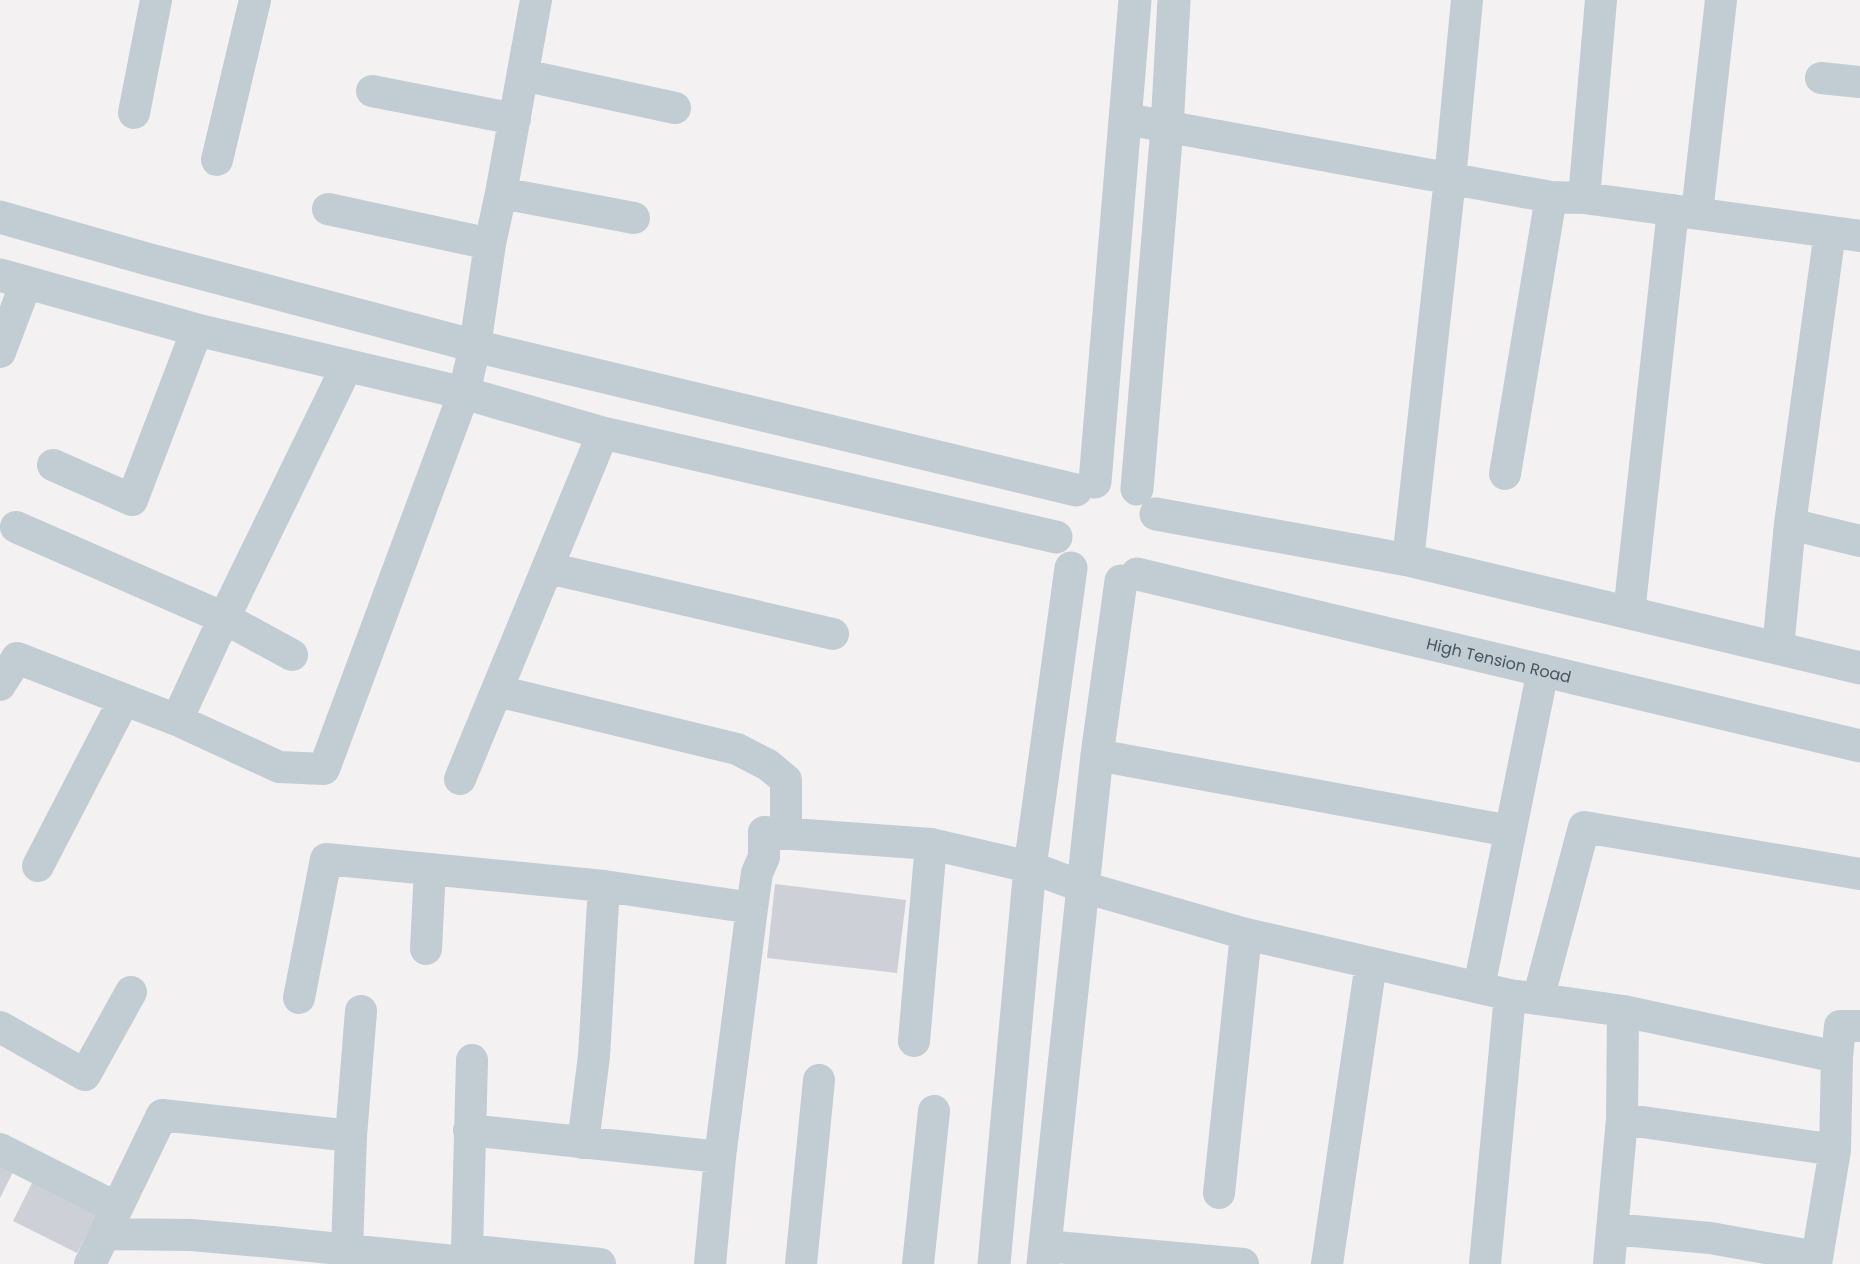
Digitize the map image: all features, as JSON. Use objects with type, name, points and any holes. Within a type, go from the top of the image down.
[{"type":"street","points":[[134,113],[156,0]]},
{"type":"street","points":[[217,160],[255,0]]},
{"type":"street","points":[[0,685],[17,658],[177,720],[279,767],[324,769],[464,393],[475,346],[490,244],[536,0]]},
{"type":"street","points":[[1085,486],[1126,119],[1135,0]]},
{"type":"street","points":[[1146,502],[1174,0]]},
{"type":"street","points":[[1407,560],[1450,179],[1467,0]]},
{"type":"street","points":[[1584,198],[1601,0]]},
{"type":"street","points":[[1629,613],[1685,212],[1721,0]]},
{"type":"street","points":[[523,75],[675,108]]},
{"type":"street","points":[[1821,78],[1860,82]]},
{"type":"street","points":[[372,92],[515,119]]},
{"type":"street","points":[[1126,119],[1551,197],[1584,198],[1845,234],[1790,524],[1778,648]]},
{"type":"street","points":[[501,193],[634,218]]},
{"type":"street","points":[[1505,474],[1551,197]]},
{"type":"street","points":[[328,209],[490,244]]},
{"type":"street","points":[[0,217],[147,259],[475,346],[1085,486]]},
{"type":"street","points":[[0,351],[13,279],[197,330],[464,393],[603,433],[1056,537]]},
{"type":"street","points":[[53,465],[132,500],[197,330]]},
{"type":"street","points":[[177,720],[347,366]]},
{"type":"street","points":[[460,779],[603,433]]},
{"type":"street","points":[[1106,480],[1122,482],[1146,502],[1159,531],[1157,547],[1150,561],[1129,577],[1104,583],[1086,579],[1071,568],[1061,554],[1056,537],[1057,520],[1064,503],[1085,486],[1106,480]]},
{"type":"street","points":[[1146,502],[1407,560],[1860,668]]},
{"type":"street","points":[[1790,524],[1860,541]]},
{"type":"street","points":[[16,527],[224,618],[292,655]]},
{"type":"street","points":[[548,568],[833,634]]},
{"type":"street","points":[[994,1264],[1030,867],[1071,568]]},
{"type":"street","points":[[1129,577],[1097,755],[1044,1255],[1243,1264]]},
{"type":"street","name":"High Tension Road","points":[[1129,577],[1543,670],[1860,746]]},
{"type":"street","points":[[1479,987],[1543,670]]},
{"type":"street","points":[[498,691],[737,749],[768,765],[786,780],[786,832]]},
{"type":"street","points":[[38,866],[124,700]]},
{"type":"street","points":[[1097,755],[1510,831]]},
{"type":"street","points":[[1485,1264],[1524,997],[1584,826],[1860,874]]},
{"type":"street","points":[[710,1264],[720,1157],[757,873],[764,857],[764,832],[931,844],[1030,867],[1083,887],[1246,934],[1524,997],[1623,1011],[1837,1057]]},
{"type":"street","points":[[914,1041],[931,844]]},
{"type":"street","points":[[300,998],[326,860],[604,886],[752,908]]},
{"type":"street","points":[[426,949],[430,869]]},
{"type":"street","points":[[583,1143],[594,1056],[604,886]]},
{"type":"street","points":[[1219,1193],[1246,934]]},
{"type":"street","points":[[1327,1264],[1371,963]]},
{"type":"street","points":[[0,1027],[85,1075],[131,992]]},
{"type":"street","points":[[347,1249],[351,1136],[361,1011]]},
{"type":"street","points":[[1609,1264],[1622,1119],[1623,1011]]},
{"type":"street","points":[[1612,1228],[1710,1238],[1816,1260],[1835,1150],[1840,1026],[1860,1026]]},
{"type":"street","points":[[464,1258],[472,1060]]},
{"type":"street","points":[[801,1264],[819,1080]]},
{"type":"street","points":[[918,1264],[934,1111]]},
{"type":"street","points":[[90,1264],[162,1115],[351,1136]]},
{"type":"street","points":[[1622,1119],[1835,1150]]},
{"type":"street","points":[[470,1130],[720,1157]]},
{"type":"street","points":[[0,1149],[111,1221],[191,1235],[347,1249],[464,1258],[600,1264]]},
{"type":"building","points":[[775,884],[906,900],[897,973],[767,958]]},
{"type":"building","points":[[0,1163],[14,1170],[0,1198]]},
{"type":"building","points":[[33,1181],[97,1214],[77,1253],[13,1221]]}]
